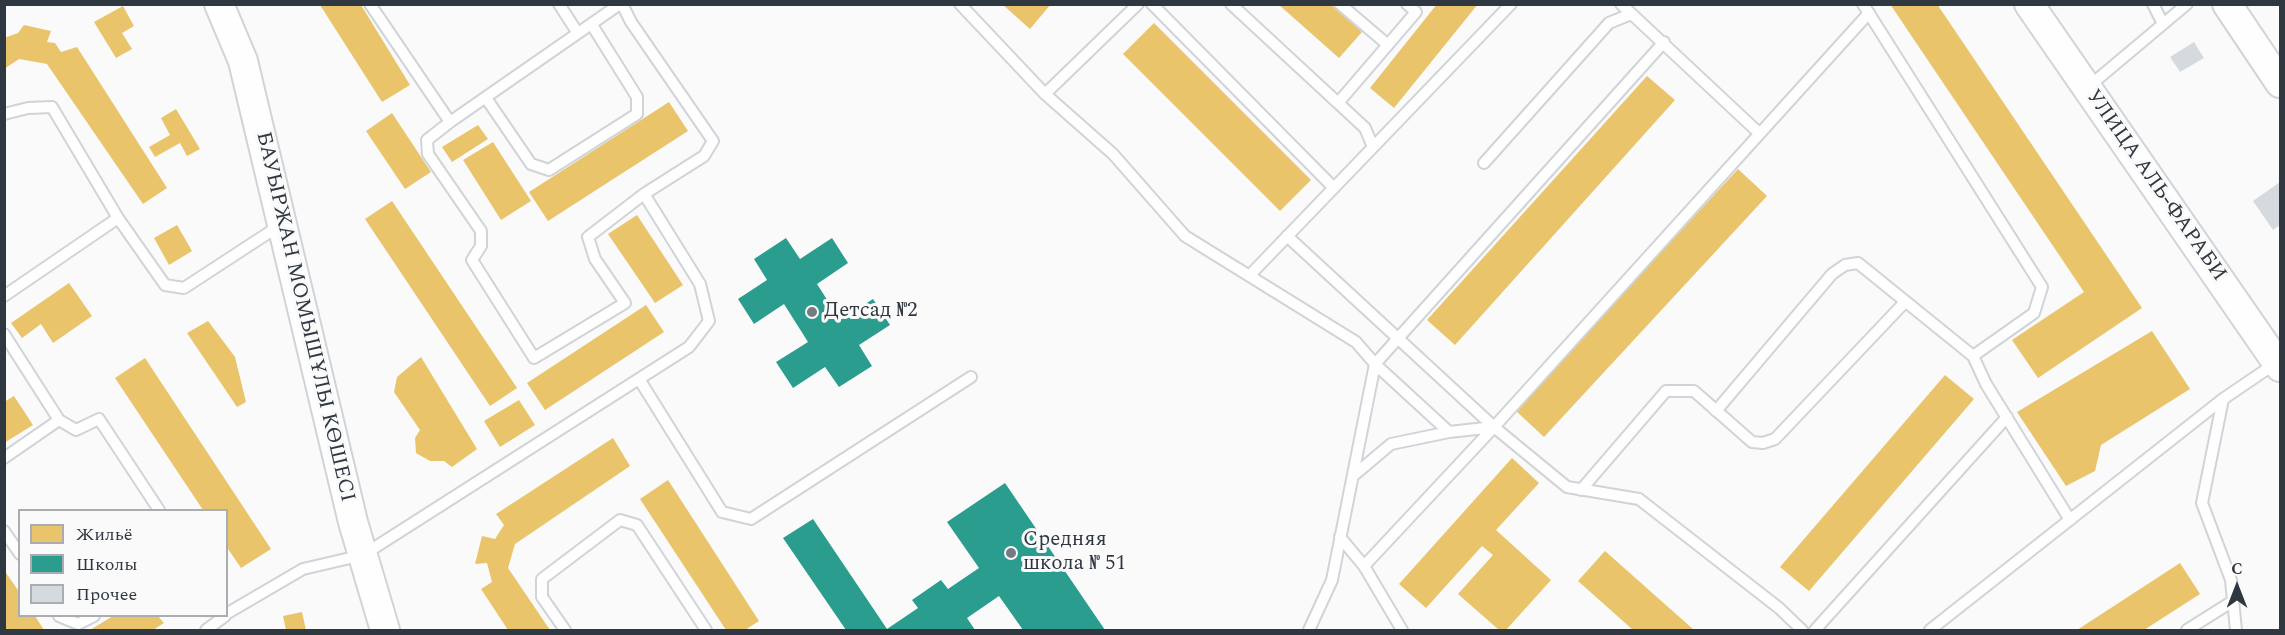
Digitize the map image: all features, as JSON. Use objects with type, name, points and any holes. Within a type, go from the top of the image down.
[{"type":"street","name":"БАУЫРЖАН МОМЫШҰЛЫ КӨШЕСІ","points":[[219,4],[243,61],[363,555],[385,630]]},
{"type":"street","name":"УЛИЦА АЛЬ-ФАРАБИ","points":[[2029,4],[2279,363]]},
{"type":"street","points":[[2227,4],[2280,83]]},
{"type":"lane","points":[[370,4],[450,122]]},
{"type":"lane","points":[[559,4],[578,32]]},
{"type":"lane","points":[[621,4],[713,141],[704,156],[644,194],[588,237],[595,259],[625,303],[534,358],[472,260],[481,246],[481,231],[428,154],[427,140],[486,98],[621,4]]},
{"type":"lane","points":[[1045,94],[1138,4]]},
{"type":"lane","points":[[1152,4],[1334,188]]},
{"type":"lane","points":[[1231,4],[1365,128],[1373,147]]},
{"type":"lane","points":[[1341,4],[1388,45]]},
{"type":"lane","points":[[1621,4],[1760,133]]},
{"type":"lane","points":[[2153,4],[2163,24]]},
{"type":"lane","points":[[2087,88],[2187,4]]},
{"type":"lane","points":[[1249,276],[1509,5]]},
{"type":"lane","points":[[966,7],[1045,94],[1113,154],[1185,236],[1356,342],[1375,364],[1449,432]]},
{"type":"lane","points":[[1338,103],[1388,45],[1415,7]]},
{"type":"lane","points":[[1364,566],[1494,427],[1760,133],[1866,9],[2042,287],[2034,313],[1973,356]]},
{"type":"lane","points":[[1484,163],[1609,23],[1631,14]]},
{"type":"lane","points":[[486,98],[531,164],[549,170],[637,114],[637,97],[592,25]]},
{"type":"lane","points":[[1309,630],[1332,580],[1375,364],[1664,42]]},
{"type":"lane","points":[[4,114],[28,108],[52,107],[118,218],[165,285],[184,288],[282,224]]},
{"type":"lane","points":[[228,613],[303,569],[363,555],[689,347],[709,321],[700,284],[644,194]]},
{"type":"lane","points":[[4,296],[118,218]]},
{"type":"lane","points":[[1287,236],[1494,427],[1567,488],[1639,499],[1779,608],[1802,630]]},
{"type":"lane","points":[[1716,411],[1832,274],[1845,265],[1858,263],[1973,356],[1986,384],[2070,520]]},
{"type":"lane","points":[[1581,490],[1666,391],[1694,392],[1752,442],[1763,443],[1775,439],[1905,302]]},
{"type":"lane","points":[[4,334],[59,420],[76,430],[99,419],[158,509]]},
{"type":"lane","points":[[1930,630],[2223,399],[2279,363]]},
{"type":"lane","points":[[639,379],[722,512],[751,519],[971,377]]},
{"type":"lane","points":[[2223,399],[2202,503],[2231,580],[2236,630]]},
{"type":"lane","points":[[1815,630],[2007,417]]},
{"type":"lane","points":[[4,458],[59,420]]},
{"type":"lane","points":[[1353,476],[1391,444],[1449,432],[1494,427]]},
{"type":"lane","points":[[564,630],[542,597],[542,579],[620,520],[637,525],[706,630]]},
{"type":"lane","points":[[4,531],[18,551]]},
{"type":"lane","points":[[1340,537],[1364,566],[1402,630]]},
{"type":"lane","points":[[2187,630],[2233,601]]},
{"type":"lane","points":[[63,617],[78,624],[90,617]]},
{"type":"lane","points":[[206,630],[222,617]]},
{"type":"building: Жильё","points":[[1002,4],[1051,4],[1030,29]]},
{"type":"building: Жильё","points":[[1278,4],[1330,4],[1362,32],[1339,58]]},
{"type":"building: Жильё","points":[[1437,4],[1478,4],[1394,108],[1370,88]]},
{"type":"building: Жильё","points":[[1890,4],[1937,4],[2142,308],[2038,378],[2012,340],[2084,292]]},
{"type":"building: Жильё","points":[[320,5],[361,5],[410,85],[382,102]]},
{"type":"building: Жильё","points":[[123,6],[134,26],[122,33],[132,49],[116,58],[94,22]]},
{"type":"building: Жильё","points":[[1154,23],[1311,180],[1280,211],[1123,54]]},
{"type":"building: Жильё","points":[[24,25],[51,31],[47,42],[55,43],[61,52],[77,47],[167,188],[143,204],[47,64],[19,59],[4,69],[4,38],[18,33]]},
{"type":"building: Жильё","points":[[1647,76],[1675,100],[1455,345],[1427,320]]},
{"type":"building: Жильё","points":[[669,102],[688,131],[548,221],[529,192]]},
{"type":"building: Жильё","points":[[176,109],[200,149],[187,156],[180,143],[155,157],[149,147],[170,135],[161,118]]},
{"type":"building: Жильё","points":[[392,113],[431,172],[405,189],[366,131]]},
{"type":"building: Жильё","points":[[478,125],[488,139],[452,162],[442,147]]},
{"type":"building: Жильё","points":[[493,142],[531,201],[501,220],[463,160]]},
{"type":"building: Жильё","points":[[1738,169],[1767,196],[1544,437],[1515,410]]},
{"type":"building: Жильё","points":[[392,201],[517,388],[490,406],[365,219]]},
{"type":"building: Жильё","points":[[637,215],[683,285],[655,303],[608,234]]},
{"type":"building: Жильё","points":[[177,225],[192,251],[169,265],[154,238]]},
{"type":"building: Жильё","points":[[69,283],[92,316],[53,343],[41,324],[22,338],[11,323]]},
{"type":"building: Жильё","points":[[646,305],[664,332],[545,410],[527,383]]},
{"type":"building: Жильё","points":[[208,321],[235,357],[246,402],[237,407],[187,333]]},
{"type":"building: Жильё","points":[[2152,331],[2190,389],[2101,445],[2095,471],[2066,486],[2017,412]]},
{"type":"building: Жильё","points":[[421,357],[477,449],[452,467],[444,461],[430,461],[416,453],[415,438],[420,430],[394,392],[397,377]]},
{"type":"building: Жильё","points":[[145,358],[271,549],[241,568],[228,549],[228,509],[202,509],[115,378]]},
{"type":"building: Жильё","points":[[1945,375],[1974,399],[1809,591],[1780,567]]},
{"type":"building: Жильё","points":[[14,396],[33,425],[4,443],[4,402]]},
{"type":"building: Жильё","points":[[519,400],[535,425],[500,447],[484,421]]},
{"type":"building: Жильё","points":[[613,438],[630,466],[515,544],[508,568],[550,630],[508,630],[481,589],[492,582],[487,563],[475,564],[482,536],[495,539],[504,525],[496,514]]},
{"type":"building: Жильё","points":[[1512,458],[1539,483],[1496,530],[1551,580],[1506,630],[1499,630],[1458,594],[1493,555],[1482,546],[1426,608],[1399,584]]},
{"type":"building: Жильё","points":[[668,480],[759,621],[745,630],[726,630],[640,499]]},
{"type":"building: Жильё","points":[[1605,551],[1694,630],[1633,630],[1578,581]]},
{"type":"building: Жильё","points":[[2180,563],[2200,594],[2144,630],[2077,630]]},
{"type":"building: Жильё","points":[[4,570],[18,590],[18,617],[36,617],[44,630],[4,630]]},
{"type":"building: Жильё","points":[[302,612],[306,630],[286,630],[283,616]]},
{"type":"building: Жильё","points":[[111,617],[159,617],[164,623],[153,630],[90,630]]},
{"type":"building: Школы","name":"Детсад №2","points":[[786,238],[800,259],[832,238],[848,263],[817,284],[840,320],[873,299],[890,325],[859,345],[872,366],[839,387],[825,367],[793,388],[776,362],[808,342],[784,304],[754,324],[738,299],[767,280],[754,259]]},
{"type":"building: Школы","name":"Средняя школа № 51","points":[[1005,483],[1105,630],[1023,630],[999,596],[967,618],[975,630],[846,630],[783,538],[813,519],[887,629],[918,608],[912,600],[941,580],[948,589],[979,568],[947,522]]},
{"type":"building: Прочее","points":[[2194,42],[2204,58],[2180,72],[2170,57]]},
{"type":"building: Прочее","points":[[2280,182],[2280,225],[2273,230],[2253,201]]},
{"type":"place","name":"Детсад №2","points":[[812,312]]},
{"type":"place","name":"Средняя школа № 51","points":[[1011,553]]}]
